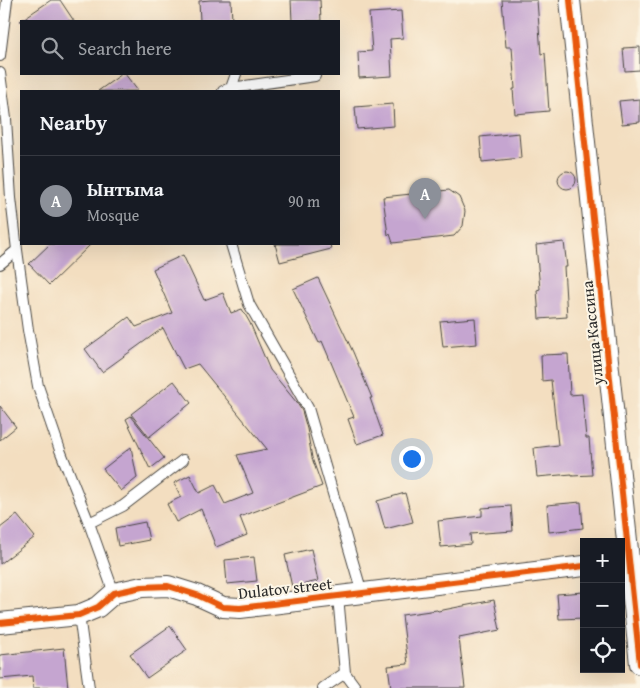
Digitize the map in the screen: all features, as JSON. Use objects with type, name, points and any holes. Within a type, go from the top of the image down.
[{"type":"street","name":"улица Кассина","points":[[570,0],[640,664]]},
{"type":"street","name":"Dulatov street","points":[[0,623],[79,615],[98,606],[114,594],[142,587],[168,586],[197,595],[223,607],[240,608],[580,566]]},
{"type":"lane","points":[[0,56],[7,0]]},
{"type":"lane","points":[[0,73],[6,119],[11,198],[17,250],[38,386],[114,594]]},
{"type":"lane","points":[[227,90],[235,75]]},
{"type":"lane","points":[[227,90],[315,76]]},
{"type":"lane","points":[[231,245],[249,304],[308,408],[362,593]]},
{"type":"lane","points":[[0,264],[17,250]]},
{"type":"lane","points":[[89,523],[123,506],[183,460]]},
{"type":"lane","points":[[338,596],[345,673],[356,688]]},
{"type":"lane","points":[[79,615],[89,688]]},
{"type":"lane","points":[[323,688],[345,673]]},
{"type":"building","points":[[51,0],[60,0],[73,20],[21,20]]},
{"type":"building","points":[[231,0],[232,20],[200,20],[199,1]]},
{"type":"building","points":[[291,0],[320,0],[321,20],[292,20]]},
{"type":"building","points":[[502,0],[537,0],[541,54],[545,53],[549,111],[515,114],[512,47],[506,47]]},
{"type":"building","points":[[401,11],[403,38],[390,39],[392,76],[359,78],[358,52],[372,51],[369,13]]},
{"type":"building","points":[[640,47],[640,70],[625,71],[623,48]]},
{"type":"building","points":[[121,75],[126,75],[137,90],[99,90]]},
{"type":"building","points":[[640,99],[640,122],[622,124],[619,101]]},
{"type":"building","points":[[393,104],[394,126],[357,129],[355,107]]},
{"type":"building","points":[[519,133],[521,158],[482,162],[480,137]]},
{"type":"building","points":[[567,171],[573,174],[576,180],[573,186],[567,189],[561,186],[558,180],[561,174]]},
{"type":"building","points":[[449,190],[459,197],[465,211],[463,226],[454,236],[393,243],[390,234],[388,235],[383,197]]},
{"type":"building","points":[[564,242],[567,267],[564,267],[567,317],[539,319],[537,290],[540,289],[536,245]]},
{"type":"building","points":[[49,245],[90,245],[49,285],[29,264]]},
{"type":"building","points":[[275,245],[330,245],[331,249],[280,262]]},
{"type":"building","points":[[183,255],[204,300],[223,293],[231,313],[242,309],[270,370],[302,411],[312,458],[322,486],[240,517],[247,535],[216,547],[201,509],[176,522],[167,504],[181,497],[174,483],[190,475],[199,493],[215,485],[225,504],[253,493],[237,455],[267,449],[198,364],[184,369],[163,328],[102,372],[85,349],[129,317],[136,327],[172,313],[153,269]]},
{"type":"building","points":[[318,278],[353,352],[372,398],[370,398],[383,435],[357,444],[348,419],[354,417],[322,341],[319,343],[293,289]]},
{"type":"building","points":[[475,318],[477,344],[443,347],[440,321]]},
{"type":"building","points":[[568,354],[570,395],[582,394],[586,438],[589,438],[592,475],[572,476],[572,474],[537,477],[534,448],[558,445],[551,380],[542,381],[541,355]]},
{"type":"building","points":[[174,381],[191,403],[149,437],[131,414]]},
{"type":"building","points":[[0,406],[16,427],[0,440]]},
{"type":"building","points":[[131,416],[164,458],[150,469],[126,419]]},
{"type":"building","points":[[131,447],[137,478],[121,491],[103,469]]},
{"type":"building","points":[[405,493],[413,522],[385,529],[377,501]]},
{"type":"building","points":[[581,502],[583,528],[549,532],[547,505]]},
{"type":"building","points":[[511,506],[513,531],[470,534],[471,544],[441,547],[438,521],[482,516],[482,508]]},
{"type":"building","points":[[17,515],[35,537],[0,564],[0,528]]},
{"type":"building","points":[[145,522],[149,540],[118,546],[115,528]]},
{"type":"building","points":[[311,549],[318,581],[292,587],[285,555]]},
{"type":"building","points":[[254,557],[257,581],[227,584],[225,560]]},
{"type":"building","points":[[580,592],[580,618],[559,619],[557,594]]},
{"type":"building","points":[[494,600],[500,630],[459,638],[465,688],[391,688],[388,666],[408,664],[402,615],[438,611]]},
{"type":"building","points":[[170,626],[187,650],[147,678],[130,654]]},
{"type":"building","points":[[64,648],[68,688],[33,688],[32,676],[0,679],[0,655]]},
{"type":"cycle path","points":[[570,0],[640,664]]},
{"type":"cycle path","points":[[0,623],[79,615],[98,607],[114,593],[142,587],[168,586],[197,595],[223,607],[240,608],[580,566]]},
{"type":"place","name":"Ынтыма","points":[[425,219]]}]
